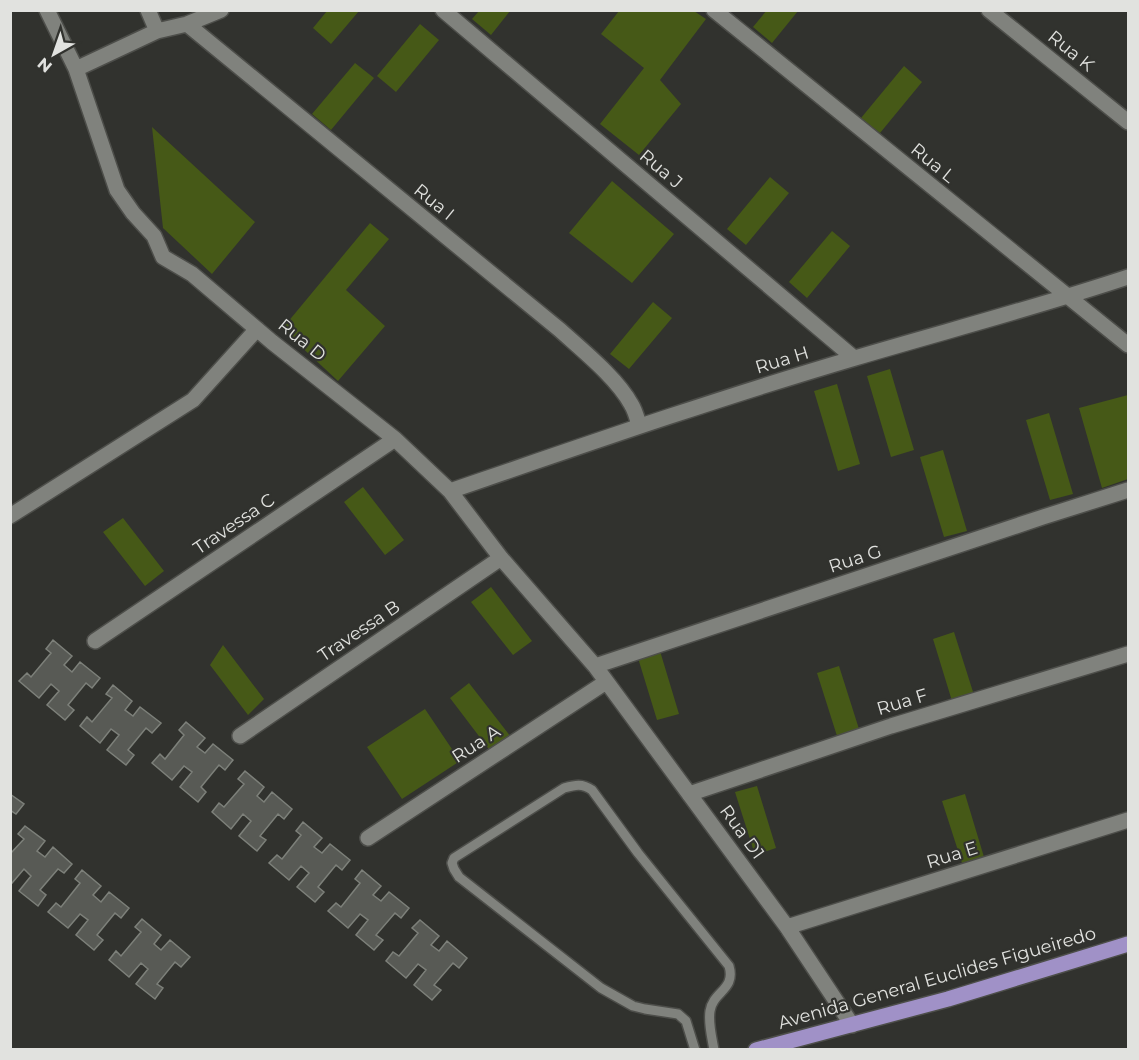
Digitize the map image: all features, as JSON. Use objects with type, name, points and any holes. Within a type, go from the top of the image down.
[{"type":"main road","name":"Avenida General Euclides Figueiredo","points":[[756,1050],[948,999],[1128,944]]},
{"type":"street","name":"Rua D","points":[[47,10],[76,69],[117,190],[154,236],[163,257],[192,274],[395,439],[450,491],[501,558],[595,666]]},
{"type":"street","points":[[148,10],[157,31]]},
{"type":"street","points":[[76,69],[157,31],[187,24],[221,10]]},
{"type":"street","name":"Rua J","points":[[443,10],[854,358]]},
{"type":"street","name":"Rua L","points":[[714,10],[1128,345]]},
{"type":"street","name":"Rua K","points":[[989,10],[1128,122]]},
{"type":"street","name":"Rua I","points":[[187,24],[560,330],[617,385],[630,401],[639,425]]},
{"type":"street","name":"Rua H","points":[[450,491],[639,425],[854,358],[1068,297],[1128,276]]},
{"type":"street","points":[[10,516],[193,400],[257,329]]},
{"type":"street","name":"Travessa C","points":[[95,641],[395,439]]},
{"type":"street","name":"Rua G","points":[[595,666],[1128,490]]},
{"type":"street","name":"Travessa B","points":[[240,736],[501,558]]},
{"type":"street","name":"Rua F","points":[[689,794],[891,726],[1128,654]]},
{"type":"street","name":"Rua D1","points":[[595,666],[787,927],[852,1025]]},
{"type":"street","name":"Rua A","points":[[368,838],[606,682]]},
{"type":"street","name":"Rua E","points":[[787,927],[1128,820]]},
{"type":"lane","points":[[695,1050],[686,1021],[678,1014],[645,1010],[633,1006],[601,987],[459,877],[453,869],[454,858],[564,788],[577,784],[586,785],[729,966],[730,982],[712,1003],[710,1012],[714,1050]]},
{"type":"green space","points":[[767,10],[798,11],[772,43],[753,27]]},
{"type":"green space","points":[[327,11],[359,11],[331,44],[313,28]]},
{"type":"green space","points":[[479,11],[510,11],[491,35],[472,19]]},
{"type":"green space","points":[[619,11],[694,11],[706,19],[660,80],[681,104],[639,155],[600,124],[644,68],[601,34]]},
{"type":"green space","points":[[420,24],[439,40],[396,92],[377,76]]},
{"type":"green space","points":[[355,63],[374,78],[331,130],[312,114]]},
{"type":"green space","points":[[904,66],[922,82],[880,133],[861,118]]},
{"type":"green space","points":[[152,127],[255,222],[212,274],[163,228]]},
{"type":"green space","points":[[770,177],[789,193],[746,245],[727,229]]},
{"type":"green space","points":[[612,181],[674,234],[632,283],[569,233]]},
{"type":"green space","points":[[370,223],[389,239],[346,290],[385,326],[338,381],[282,329]]},
{"type":"green space","points":[[832,231],[850,246],[807,298],[789,282]]},
{"type":"green space","points":[[653,302],[672,318],[629,369],[610,354]]},
{"type":"green space","points":[[890,369],[914,450],[891,457],[867,376]]},
{"type":"green space","points":[[837,384],[860,464],[838,471],[814,391]]},
{"type":"green space","points":[[1128,395],[1128,479],[1102,488],[1079,408]]},
{"type":"green space","points":[[1049,413],[1073,494],[1050,500],[1026,420]]},
{"type":"green space","points":[[943,450],[967,531],[944,537],[920,457]]},
{"type":"green space","points":[[363,487],[404,540],[385,555],[344,502]]},
{"type":"green space","points":[[123,518],[164,571],[145,586],[103,532]]},
{"type":"green space","points":[[491,587],[532,641],[513,655],[471,602]]},
{"type":"green space","points":[[954,632],[974,695],[952,701],[933,639]]},
{"type":"green space","points":[[223,645],[264,699],[248,715],[210,665]]},
{"type":"green space","points":[[660,651],[679,714],[657,720],[638,658]]},
{"type":"green space","points":[[839,666],[859,729],[837,736],[817,673]]},
{"type":"green space","points":[[469,683],[511,737],[491,752],[450,698]]},
{"type":"green space","points":[[425,709],[460,761],[402,799],[367,747]]},
{"type":"green space","points":[[757,786],[776,848],[755,855],[735,792]]},
{"type":"green space","points":[[965,794],[984,857],[962,863],[942,801]]},
{"type":"building","points":[[53,640],[72,656],[64,665],[72,672],[80,662],[100,678],[92,688],[86,683],[68,705],[74,710],[65,720],[47,705],[59,691],[51,684],[39,698],[19,681],[27,673],[31,677],[51,653],[46,649]]},
{"type":"building","points":[[113,685],[132,701],[125,710],[133,716],[140,707],[161,723],[152,733],[146,728],[128,750],[134,755],[126,765],[107,750],[119,735],[111,729],[100,743],[80,726],[87,717],[92,722],[112,698],[106,694]]},
{"type":"building","points":[[186,722],[205,738],[197,747],[205,753],[213,744],[233,760],[225,770],[219,765],[201,787],[206,792],[198,802],[180,787],[192,772],[184,766],[172,780],[152,763],[160,754],[165,759],[184,735],[179,730]]},
{"type":"building","points":[[245,771],[264,787],[257,796],[264,802],[272,792],[292,809],[284,819],[278,814],[260,836],[266,840],[257,851],[239,836],[251,821],[243,814],[231,829],[212,812],[219,803],[224,807],[244,784],[238,779]]},
{"type":"building","points":[[10,794],[24,804],[16,814],[10,810]]},
{"type":"building","points":[[303,822],[322,838],[314,847],[322,853],[330,844],[350,860],[342,870],[336,865],[318,887],[324,892],[315,902],[297,887],[309,873],[301,866],[289,880],[269,863],[277,855],[282,859],[301,835],[296,831]]},
{"type":"building","points":[[25,826],[45,841],[37,851],[45,857],[53,847],[72,864],[64,873],[58,869],[40,890],[46,895],[38,906],[19,891],[31,876],[24,869],[12,883],[10,882],[10,854],[24,839],[18,834]]},
{"type":"building","points":[[82,870],[101,886],[93,895],[101,902],[109,892],[129,908],[121,918],[115,913],[97,935],[103,940],[94,950],[76,935],[88,920],[80,914],[68,928],[48,912],[56,903],[61,907],[80,883],[75,879]]},
{"type":"building","points":[[362,870],[381,886],[373,895],[381,901],[389,892],[409,908],[401,918],[395,913],[376,935],[383,940],[374,950],[356,935],[368,920],[360,914],[348,928],[328,911],[336,903],[341,907],[360,883],[355,879]]},
{"type":"building","points":[[142,919],[161,935],[154,944],[161,950],[170,940],[190,957],[181,967],[175,962],[157,984],[163,988],[155,999],[136,984],[148,969],[141,963],[129,977],[109,960],[116,951],[121,956],[141,932],[135,927]]},
{"type":"building","points":[[420,920],[439,936],[431,945],[439,951],[447,941],[467,958],[459,968],[453,963],[434,985],[441,990],[432,1000],[414,985],[426,970],[418,964],[406,978],[386,961],[393,952],[399,956],[418,933],[412,928]]}]
